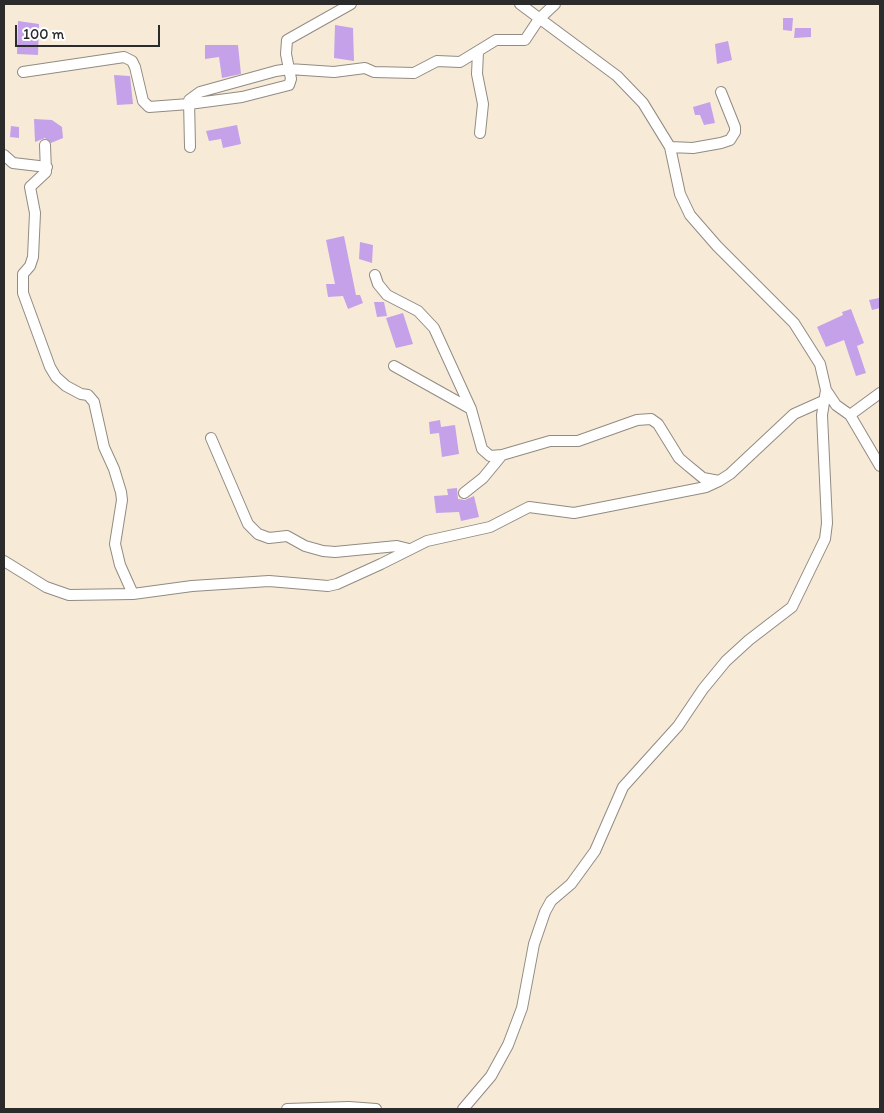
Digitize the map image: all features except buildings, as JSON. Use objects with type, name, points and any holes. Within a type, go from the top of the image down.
[{"type":"street","points":[[23,72],[124,57],[132,61],[135,67],[143,101],[147,106],[232,99],[286,86],[291,82],[286,49],[289,39],[351,4]]},
{"type":"street","points":[[520,4],[597,60],[631,89],[652,116],[670,147],[680,194],[690,215],[717,246],[794,323],[820,364],[826,390],[836,405],[850,415],[880,466]]},
{"type":"street","points":[[190,147],[189,100],[200,92],[289,69],[334,72],[365,68],[374,72],[414,73],[437,62],[462,62],[499,40],[524,40],[539,19],[555,4]]},
{"type":"street","points":[[478,52],[477,74],[483,104],[480,133]]},
{"type":"street","points":[[670,147],[693,148],[730,140],[735,132],[735,127],[721,92]]},
{"type":"street","points":[[45,145],[46,174],[30,187],[34,213],[33,257],[30,266],[23,274],[23,296],[50,367],[56,377],[66,386],[81,394],[88,395],[94,402],[104,447],[122,492],[115,544],[120,565],[133,594]]},
{"type":"street","points":[[4,155],[13,163],[46,167]]},
{"type":"street","points":[[375,275],[378,284],[387,295],[418,311],[434,328],[470,409],[485,453],[490,456],[502,455],[545,442],[578,441],[632,422],[651,419],[658,424],[679,458],[703,478],[719,481]]},
{"type":"street","points":[[394,366],[470,409]]},
{"type":"street","points":[[463,1109],[491,1076],[508,1045],[522,1008],[534,944],[545,912],[551,901],[571,884],[595,852],[623,787],[678,726],[703,689],[726,661],[749,640],[792,607],[825,539],[827,523],[822,415],[826,390]]},
{"type":"street","points":[[850,415],[880,393]]},
{"type":"street","points":[[4,561],[56,592],[69,595],[133,594],[192,586],[260,582],[328,586],[337,584],[381,564],[427,541],[490,527],[529,507],[574,513],[706,487],[719,481],[802,409],[823,401]]},
{"type":"street","points":[[802,409],[822,415]]},
{"type":"street","points":[[211,438],[248,524],[258,534],[269,538],[287,536],[304,546],[323,552],[397,546],[409,549]]},
{"type":"street","points":[[464,493],[483,478],[502,455]]},
{"type":"street","points":[[287,1109],[349,1107],[376,1109]]}]
